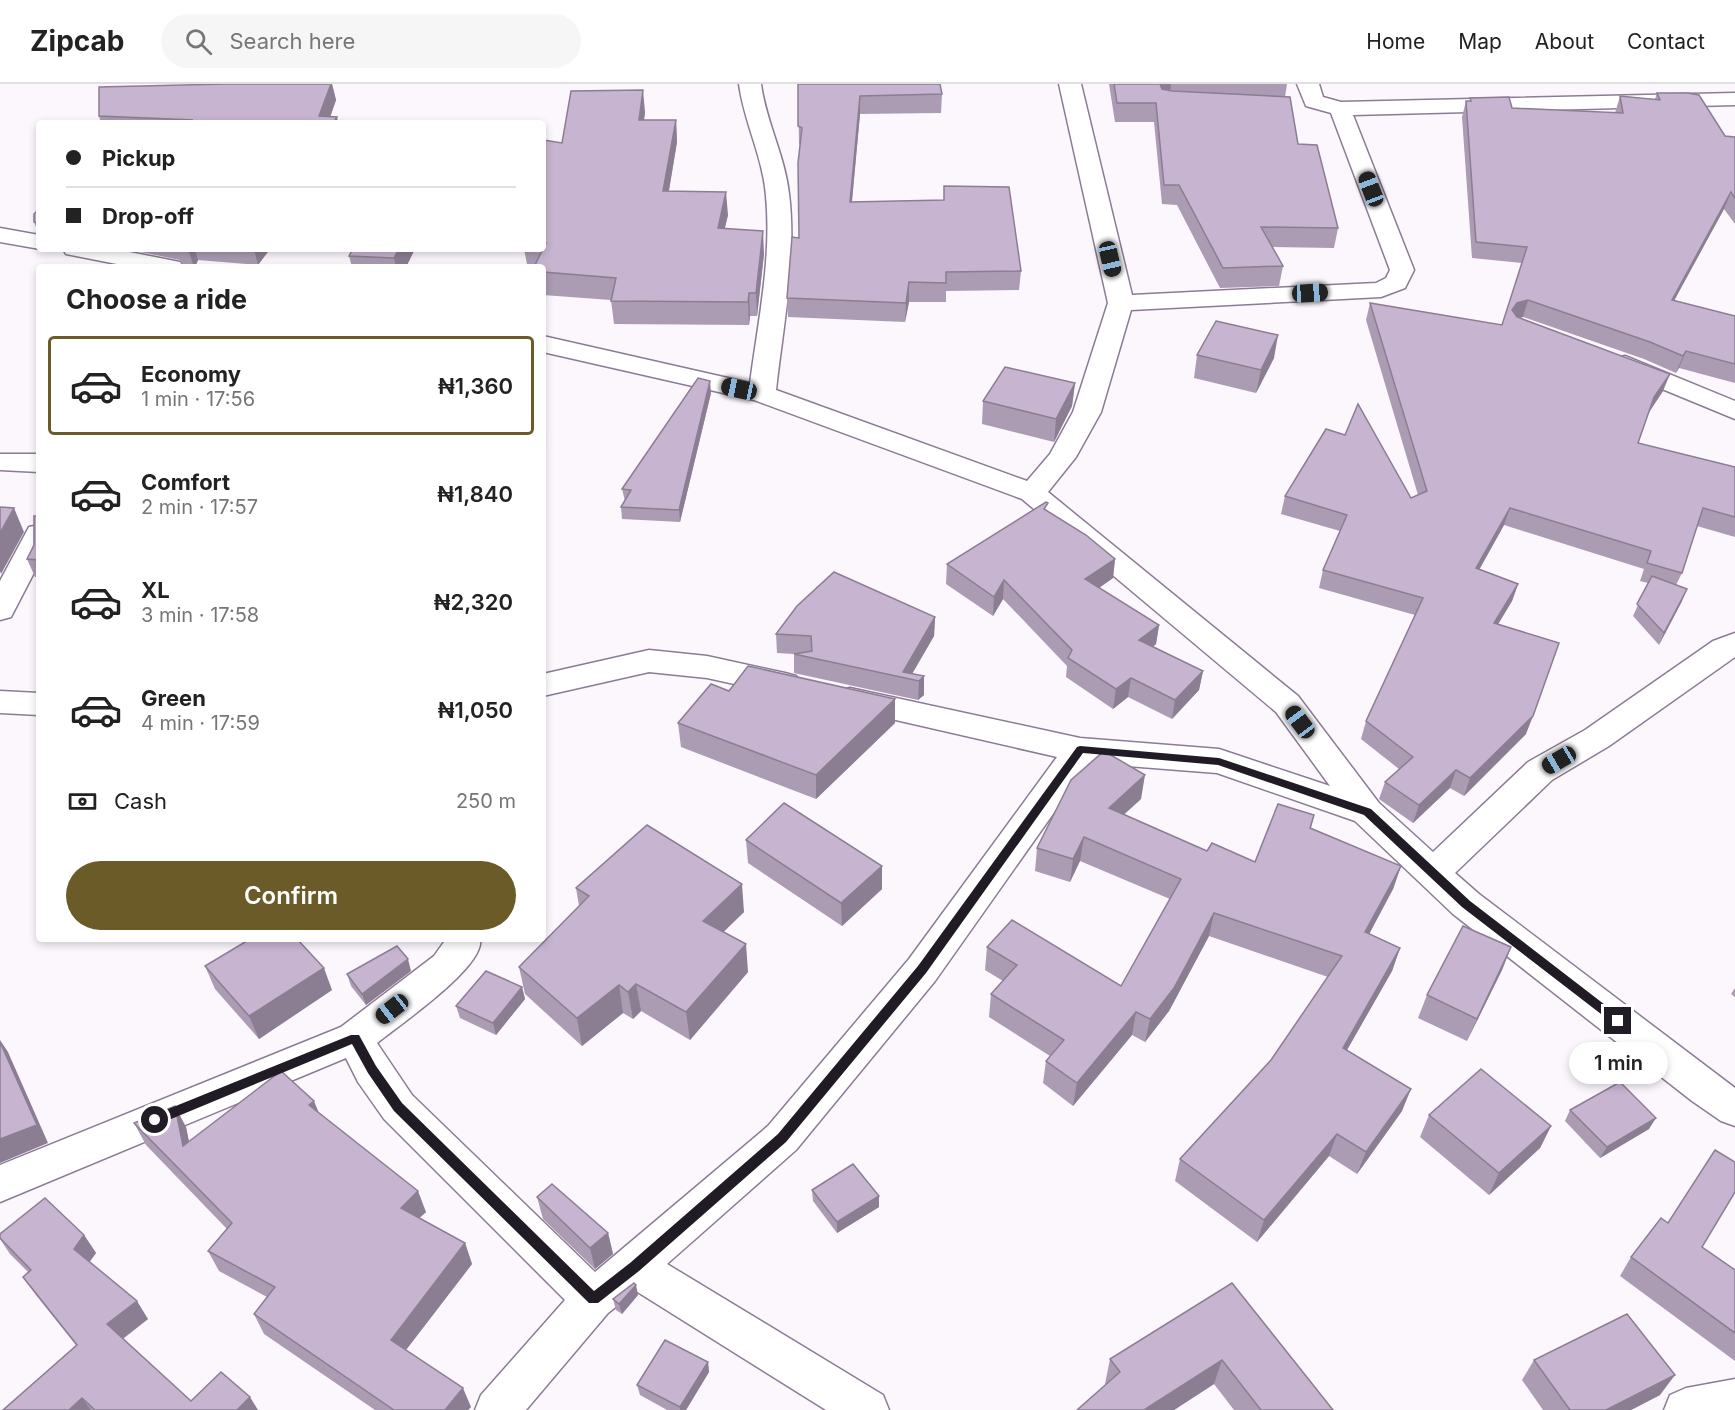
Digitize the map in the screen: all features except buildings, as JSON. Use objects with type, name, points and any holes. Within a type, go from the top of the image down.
[{"type":"street","points":[[750,84],[778,194],[779,241],[762,394]]},
{"type":"street","points":[[1032,493],[1062,457],[1087,412],[1120,303],[1070,84]]},
{"type":"street","points":[[1120,303],[1381,290],[1396,283],[1401,270],[1335,108],[1314,101],[1308,84]]},
{"type":"street","points":[[1297,107],[1735,99]]},
{"type":"street","points":[[0,235],[36,241]]},
{"type":"street","points":[[91,252],[155,264]]},
{"type":"street","points":[[546,345],[762,394],[1032,493],[1287,704],[1367,812],[1466,904],[1706,1089],[1735,1108]]},
{"type":"street","points":[[1600,355],[1735,411]]},
{"type":"street","points":[[0,462],[36,463]]},
{"type":"street","points":[[0,610],[36,540]]},
{"type":"street","points":[[1434,873],[1540,771],[1597,738],[1724,649],[1735,645]]},
{"type":"street","points":[[546,684],[649,661],[707,667],[1080,750],[1219,761],[1367,812]]},
{"type":"street","points":[[0,702],[36,704]]},
{"type":"street","points":[[497,1410],[593,1299],[634,1267],[782,1138],[922,970],[1080,750]]},
{"type":"street","points":[[0,1184],[355,1038],[447,967],[463,942]]},
{"type":"street","points":[[355,1038],[372,1070],[398,1107],[593,1299]]},
{"type":"street","points":[[634,1267],[867,1410]]},
{"type":"street","points":[[1686,1410],[1735,1401]]},
{"type":"route","points":[[155,1120],[355,1038],[372,1070],[398,1107],[593,1299],[634,1267],[782,1138],[922,970],[1080,750],[1219,761],[1367,812],[1466,904],[1618,1021]]}]
